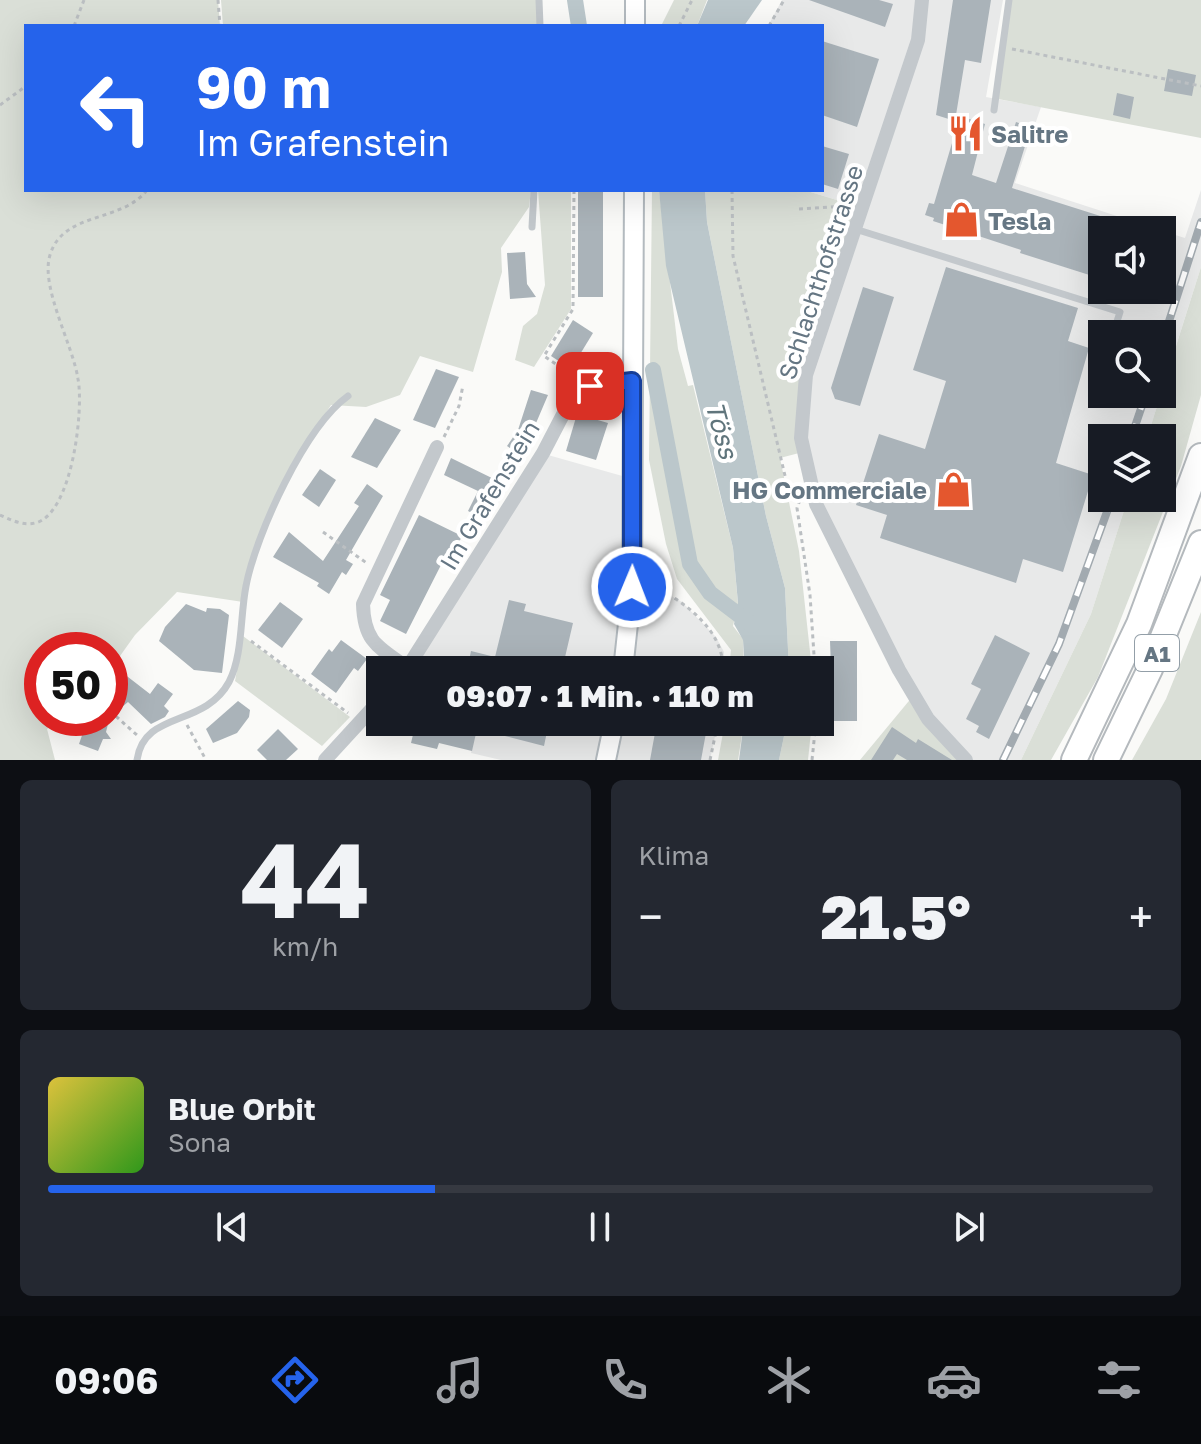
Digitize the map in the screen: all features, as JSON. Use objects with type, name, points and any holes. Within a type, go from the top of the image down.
[{"type":"highway","name":"A1","points":[[1074,760],[1139,624],[1201,456]]},
{"type":"highway","name":"A1","points":[[1106,760],[1164,638],[1201,543]]},
{"type":"main road","points":[[635,0],[635,24]]},
{"type":"main road","points":[[625,656],[632,587],[634,192]]},
{"type":"main road","points":[[606,760],[611,736]]},
{"type":"street","name":"Schlachthofstrasse","points":[[922,0],[918,40],[806,375],[801,438],[822,518],[913,696],[948,743],[966,760]]},
{"type":"street","points":[[590,386],[632,381]]},
{"type":"street","name":"Im Grafenstein","points":[[415,656],[543,453],[569,403],[590,386]]},
{"type":"street","name":"Im Grafenstein","points":[[390,656],[375,645],[364,628],[363,604],[441,441]]},
{"type":"street","points":[[325,760],[366,715]]},
{"type":"lane","points":[[539,0],[540,24]]},
{"type":"lane","points":[[994,110],[1009,0]]},
{"type":"lane","points":[[532,227],[534,192]]},
{"type":"lane","points":[[855,229],[1120,312],[1117,320]]},
{"type":"lane","points":[[137,760],[143,741],[158,725],[207,709],[229,681],[248,576],[287,479],[317,426],[331,408],[348,396]]},
{"type":"path","points":[[75,24],[84,0]]},
{"type":"path","points":[[218,0],[220,24]]},
{"type":"path","points":[[680,24],[692,0]]},
{"type":"path","points":[[770,24],[784,0]]},
{"type":"path","points":[[1001,47],[1201,86]]},
{"type":"path","points":[[0,105],[24,87]]},
{"type":"path","points":[[0,515],[26,524],[37,523],[50,516],[64,486],[80,421],[78,378],[49,280],[50,255],[68,230],[133,205],[145,192]]},
{"type":"path","points":[[574,192],[573,309],[544,356],[590,386]]},
{"type":"path","points":[[732,192],[733,256],[786,480],[799,500],[797,508],[810,595],[814,656]]},
{"type":"path","points":[[799,209],[850,206]]},
{"type":"path","points":[[441,441],[459,406],[463,385]]},
{"type":"path","points":[[323,532],[378,571]]},
{"type":"path","points":[[661,590],[682,602],[716,637],[724,656]]},
{"type":"path","points":[[239,632],[350,714]]},
{"type":"path","points":[[184,719],[206,760]]},
{"type":"path","points":[[128,727],[143,741]]},
{"type":"path","points":[[710,760],[715,736]]},
{"type":"path","points":[[812,760],[815,736]]},
{"type":"shaded area","points":[[0,0],[218,0],[220,24],[24,24],[24,192],[531,192],[529,207],[501,248],[502,272],[473,372],[420,356],[400,395],[366,407],[331,405],[279,500],[243,602],[177,592],[128,645],[128,632],[24,632],[24,736],[49,736],[55,760],[0,760]]},
{"type":"shaded area","points":[[221,0],[539,0],[540,24],[223,24]]},
{"type":"shaded area","points":[[674,0],[707,0],[698,24],[662,24]]},
{"type":"shaded area","points":[[782,0],[1003,0],[986,97],[1041,107],[1015,183],[1117,216],[1088,216],[1088,304],[1176,304],[1176,235],[1185,238],[1201,190],[1201,267],[1176,346],[1176,320],[1088,320],[1088,408],[1157,408],[1151,424],[1088,424],[1088,512],[1124,512],[1091,614],[1021,760],[966,760],[928,719],[812,490],[803,395],[863,208],[811,192],[824,192],[824,24],[769,24]]},
{"type":"shaded area","points":[[1009,0],[1201,0],[1201,138],[993,98]]},
{"type":"shaded area","points":[[538,192],[571,192],[571,309],[534,367],[515,360],[523,326],[537,314],[545,285]]},
{"type":"shaded area","points":[[652,192],[659,192],[678,349],[688,386],[693,385],[733,548],[738,604],[733,626],[743,639],[744,656],[730,656],[731,650],[677,579],[666,544],[649,460]]},
{"type":"shaded area","points":[[705,192],[811,192],[863,208],[816,342],[803,452],[780,458],[799,551],[810,656],[788,656],[785,588],[766,516],[707,222]]},
{"type":"shaded area","points":[[1201,267],[1201,395],[1176,479],[1176,424],[1151,424],[1156,408],[1176,408],[1176,346]]},
{"type":"shaded area","points":[[548,455],[633,479],[632,586],[661,590],[682,602],[716,637],[724,652],[724,656],[422,656]]},
{"type":"shaded area","points":[[1124,512],[1163,512],[1098,677],[1051,760],[1021,760],[1091,614]]},
{"type":"shaded area","points":[[1201,612],[1201,760],[1132,760],[1166,699]]},
{"type":"shaded area","points":[[243,636],[350,717],[322,746],[235,681]]},
{"type":"shaded area","points":[[913,696],[966,760],[860,760]]},
{"type":"shaded area","points":[[475,736],[715,736],[710,760],[501,760],[471,753]]},
{"type":"shaded area","points":[[722,736],[742,736],[738,760],[718,760]]},
{"type":"shaded area","points":[[784,736],[811,736],[808,760],[779,760]]},
{"type":"water","points":[[708,0],[762,0],[745,24],[698,24]]},
{"type":"water","name":"Töss","points":[[659,192],[705,192],[707,222],[766,516],[785,588],[788,656],[744,656],[743,640],[734,624],[738,603],[733,548],[666,266]]},
{"type":"water","points":[[742,736],[784,736],[779,760],[739,760]]},
{"type":"building","points":[[809,0],[879,0],[893,4],[885,27]]},
{"type":"building","points":[[953,0],[991,0],[981,63],[965,60],[955,121],[936,115]]},
{"type":"building","points":[[824,42],[879,59],[857,127],[824,116]]},
{"type":"building","points":[[1168,69],[1196,75],[1192,96],[1164,91]]},
{"type":"building","points":[[1117,93],[1134,97],[1130,119],[1113,115]]},
{"type":"building","points":[[960,116],[985,124],[972,175],[996,183],[1016,122],[1031,127],[1012,188],[1100,216],[1088,216],[1088,275],[933,221],[934,218],[925,215],[929,203],[934,204]]},
{"type":"building","points":[[824,147],[849,154],[838,189],[824,185]]},
{"type":"building","points":[[578,192],[603,192],[603,297],[578,297]]},
{"type":"building","points":[[525,252],[527,284],[536,297],[510,299],[507,253]]},
{"type":"building","points":[[946,267],[1078,308],[1068,341],[1088,348],[1088,351],[1056,463],[1088,473],[1088,491],[1063,572],[1023,559],[1016,583],[880,538],[887,515],[856,505],[879,434],[925,449],[946,381],[913,370]]},
{"type":"building","points":[[863,287],[894,297],[860,406],[835,399],[831,388]]},
{"type":"building","points":[[573,320],[593,333],[571,369],[551,356]]},
{"type":"building","points":[[436,369],[459,377],[435,428],[413,420]]},
{"type":"building","points":[[531,390],[548,395],[522,456],[507,446],[518,430]]},
{"type":"building","points":[[577,414],[608,423],[596,460],[566,451]]},
{"type":"building","points":[[375,418],[401,430],[377,468],[351,457]]},
{"type":"building","points":[[451,458],[498,481],[480,517],[468,511],[478,491],[444,475]]},
{"type":"building","points":[[320,469],[336,480],[319,507],[302,495]]},
{"type":"building","points":[[367,484],[383,496],[346,560],[353,564],[346,575],[342,572],[329,594],[317,586],[319,583],[273,557],[289,532],[323,561],[359,506],[354,503]]},
{"type":"building","points":[[419,515],[462,536],[449,564],[443,561],[406,634],[380,621],[390,600],[380,595]]},
{"type":"building","points":[[509,600],[526,604],[524,611],[573,623],[565,656],[495,656]]},
{"type":"building","points":[[280,602],[303,619],[282,648],[258,630]]},
{"type":"building","points":[[186,604],[206,612],[207,608],[220,609],[229,615],[222,673],[194,670],[159,641],[165,627]]},
{"type":"building","points":[[995,635],[1030,653],[989,739],[976,732],[979,726],[966,719],[981,689],[971,684]]},
{"type":"building","points":[[341,640],[366,658],[358,671],[354,668],[336,693],[311,674],[329,649],[332,652]]},
{"type":"building","points":[[830,641],[857,641],[857,721],[834,721],[834,656],[831,656]]},
{"type":"building","points":[[471,651],[491,656],[470,656]]},
{"type":"building","points":[[128,677],[150,694],[158,683],[173,694],[164,706],[169,711],[165,717],[151,724],[128,702]]},
{"type":"building","points":[[238,701],[250,710],[249,717],[237,733],[213,743],[206,729]]},
{"type":"building","points":[[892,727],[916,743],[918,739],[952,760],[907,760],[897,754],[893,760],[871,760]]},
{"type":"building","points":[[278,729],[298,749],[286,760],[267,760],[257,750]]},
{"type":"building","points":[[82,736],[109,736],[111,739],[103,739],[98,751],[79,744]]},
{"type":"building","points":[[413,736],[475,736],[472,751],[439,743],[437,749],[411,743]]},
{"type":"building","points":[[505,736],[546,736],[544,746]]},
{"type":"building","points":[[654,736],[705,736],[701,760],[650,760]]},
{"type":"waterway","points":[[575,0],[579,24]]},
{"type":"waterway","points":[[653,370],[690,564],[710,593],[752,625]]},
{"type":"railway","points":[[1169,320],[1201,222]]},
{"type":"railway","points":[[1136,424],[1141,408]]},
{"type":"railway","points":[[1003,760],[1059,644],[1107,512]]},
{"type":"place","name":"Salitre","points":[[965,133]]},
{"type":"place","name":"Tesla","points":[[962,220]]},
{"type":"place","name":"HG Commerciale","points":[[953,489]]},
{"type":"route","points":[[590,386],[632,381],[632,587]]}]
